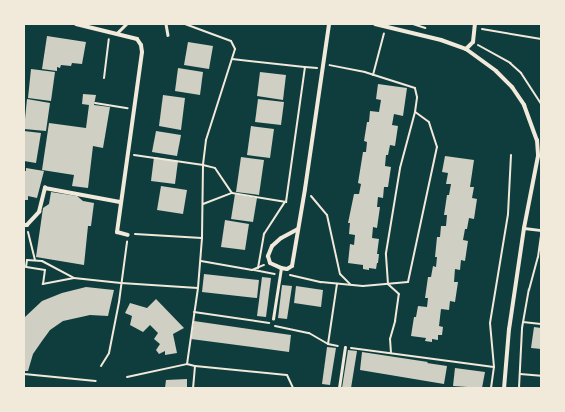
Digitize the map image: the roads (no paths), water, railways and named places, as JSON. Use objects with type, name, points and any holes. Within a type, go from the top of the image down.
[{"type":"street","points":[[76,24],[137,39],[141,45],[142,52],[117,232],[128,235]]},
{"type":"street","points":[[298,229],[281,238],[272,246],[268,256],[270,262],[281,268],[287,269],[292,266],[305,189],[329,24]]},
{"type":"street","points":[[375,24],[441,40],[466,49],[496,71],[512,87],[524,104],[537,140],[540,156],[524,228],[509,329],[504,388]]},
{"type":"street","points":[[466,49],[473,42],[475,26]]},
{"type":"street","points":[[25,225],[38,212],[45,188],[120,202]]},
{"type":"lane","points":[[117,33],[126,24]]},
{"type":"lane","points":[[166,24],[168,35]]},
{"type":"lane","points":[[524,228],[541,232]]},
{"type":"lane","points":[[273,319],[281,268]]},
{"type":"lane","points":[[338,388],[345,347]]}]
